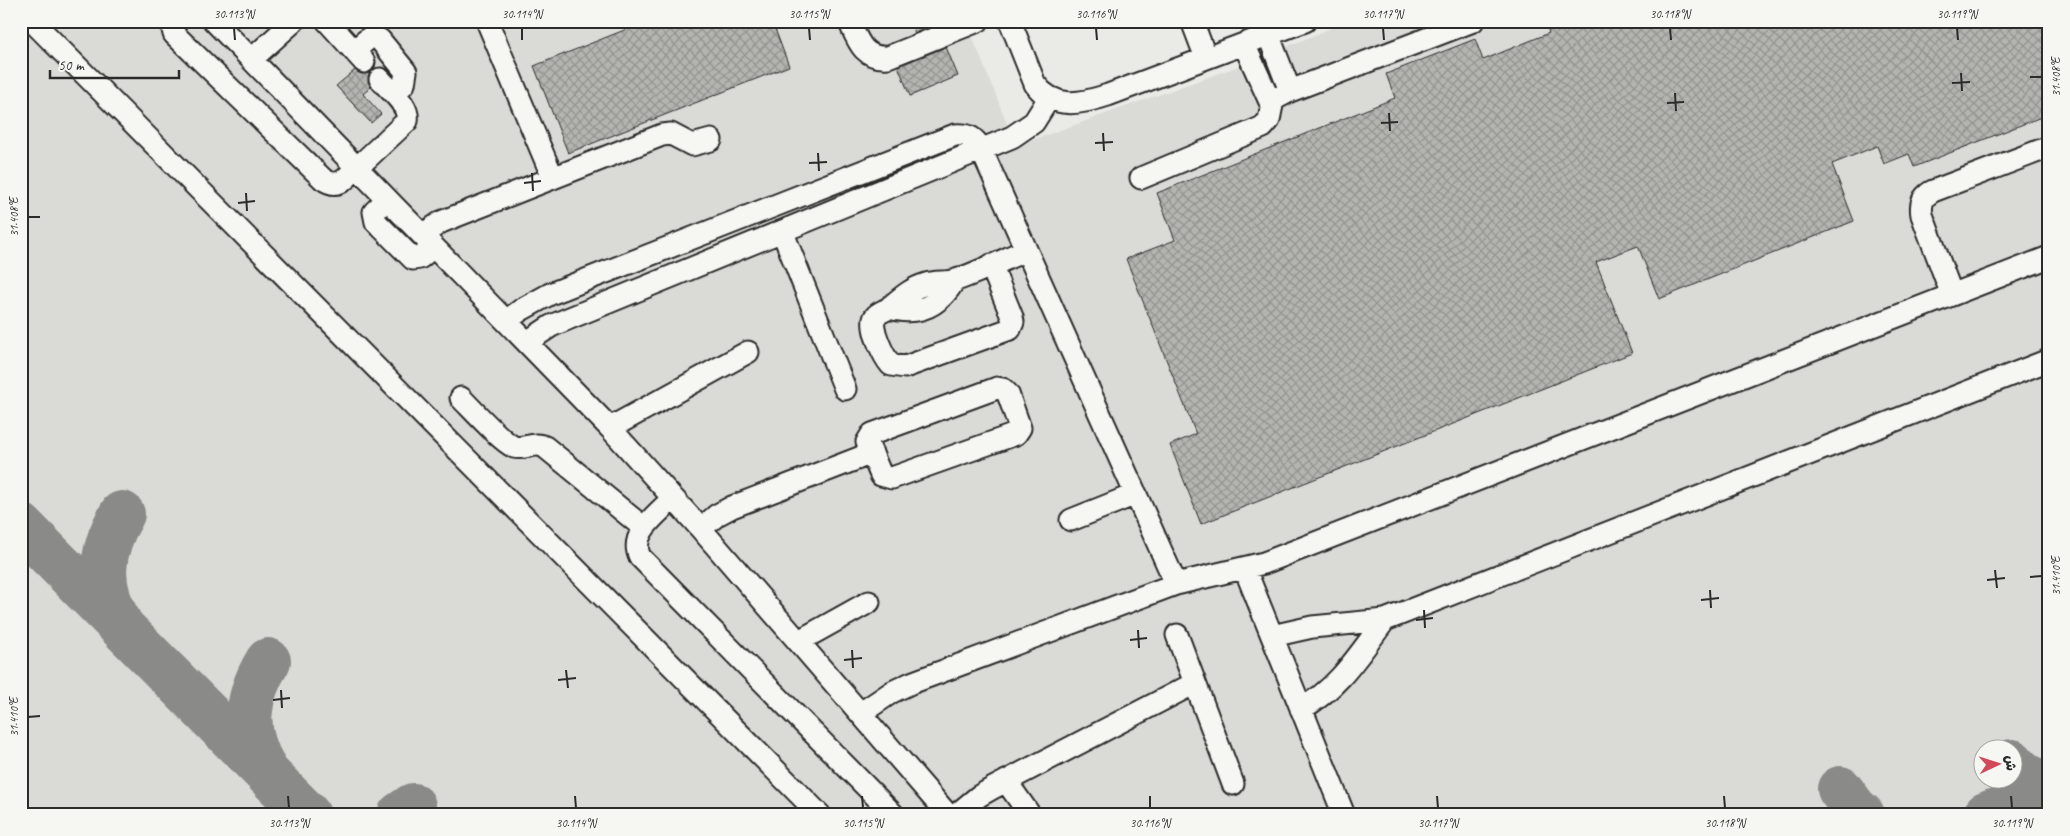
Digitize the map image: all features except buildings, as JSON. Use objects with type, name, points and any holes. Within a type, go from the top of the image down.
[{"type":"lane","points":[[32,21],[820,815]]},
{"type":"lane","points":[[171,21],[174,34],[323,179],[331,183],[340,183],[407,121],[407,111],[387,87],[404,84],[406,72],[380,40],[369,38],[359,56],[327,21]]},
{"type":"lane","points":[[214,21],[387,199],[374,212],[376,222],[413,259],[420,258],[428,241],[441,222],[667,134],[676,136],[683,142],[692,145],[711,140]]},
{"type":"lane","points":[[252,59],[294,21]]},
{"type":"lane","points":[[487,21],[553,178]]},
{"type":"lane","points":[[849,21],[860,46],[866,52],[881,58],[888,57],[978,21]]},
{"type":"lane","points":[[1010,21],[1036,84],[1041,91],[1049,98],[1071,103],[1097,99],[1244,44],[1265,28],[1305,21]]},
{"type":"lane","points":[[1192,21],[1206,58]]},
{"type":"lane","points":[[1141,178],[1263,127],[1269,120],[1272,104],[1277,97],[1473,21]]},
{"type":"lane","points":[[1265,28],[1290,91]]},
{"type":"lane","points":[[1244,44],[1272,104]]},
{"type":"lane","points":[[528,342],[551,326],[565,320],[1012,137],[1026,129],[1040,116],[1049,98]]},
{"type":"lane","points":[[506,321],[521,310],[550,294],[956,134],[970,136],[982,150],[1176,584]]},
{"type":"lane","points":[[1952,295],[1922,215],[1921,204],[1923,198],[1933,191],[2049,147]]},
{"type":"lane","points":[[782,232],[845,389]]},
{"type":"lane","points":[[428,241],[610,428],[701,529],[948,815]]},
{"type":"lane","points":[[991,265],[1012,317],[1012,326],[1006,331],[904,367],[896,367],[888,362],[873,326],[873,322],[879,313],[889,308],[908,312],[927,308],[938,302],[954,281],[991,265],[1026,250]]},
{"type":"lane","points":[[861,713],[884,696],[911,683],[1176,584],[1264,563],[2049,257]]},
{"type":"lane","points":[[610,428],[748,352]]},
{"type":"lane","points":[[1272,636],[1312,627],[1385,620],[2049,360]]},
{"type":"lane","points":[[997,388],[1003,389],[1008,394],[1020,428],[1016,434],[892,478],[881,474],[872,454],[867,442],[872,434],[997,388]]},
{"type":"lane","points":[[461,398],[508,444],[519,448],[536,444],[545,447],[644,528]]},
{"type":"lane","points":[[701,529],[717,515],[732,507],[872,454]]},
{"type":"lane","points":[[1070,520],[1136,494]]},
{"type":"lane","points":[[673,498],[638,534],[636,547],[643,561],[894,815]]},
{"type":"lane","points":[[1245,569],[1344,815]]},
{"type":"lane","points":[[798,641],[869,602]]},
{"type":"lane","points":[[1301,709],[1332,688],[1385,620]]},
{"type":"lane","points":[[1177,635],[1233,784]]},
{"type":"lane","points":[[956,815],[979,796],[1006,781],[1195,683]]},
{"type":"lane","points":[[1006,781],[1030,815]]},
{"type":"shaded area","points":[[21,21],[966,21],[1016,146],[1253,61],[1348,21],[2049,21],[2049,815],[21,815]]},
{"type":"taxiway","points":[[120,624],[108,596],[104,569],[109,541],[122,514]]},
{"type":"taxiway","points":[[21,526],[308,815]]},
{"type":"taxiway","points":[[264,768],[252,741],[250,714],[255,688],[268,661]]},
{"type":"taxiway","points":[[2022,772],[2028,777],[2049,784]]},
{"type":"taxiway","points":[[1840,789],[1854,808],[1862,815]]},
{"type":"taxiway","points":[[1986,815],[2049,790]]},
{"type":"taxiway","points":[[400,815],[413,806]]}]
